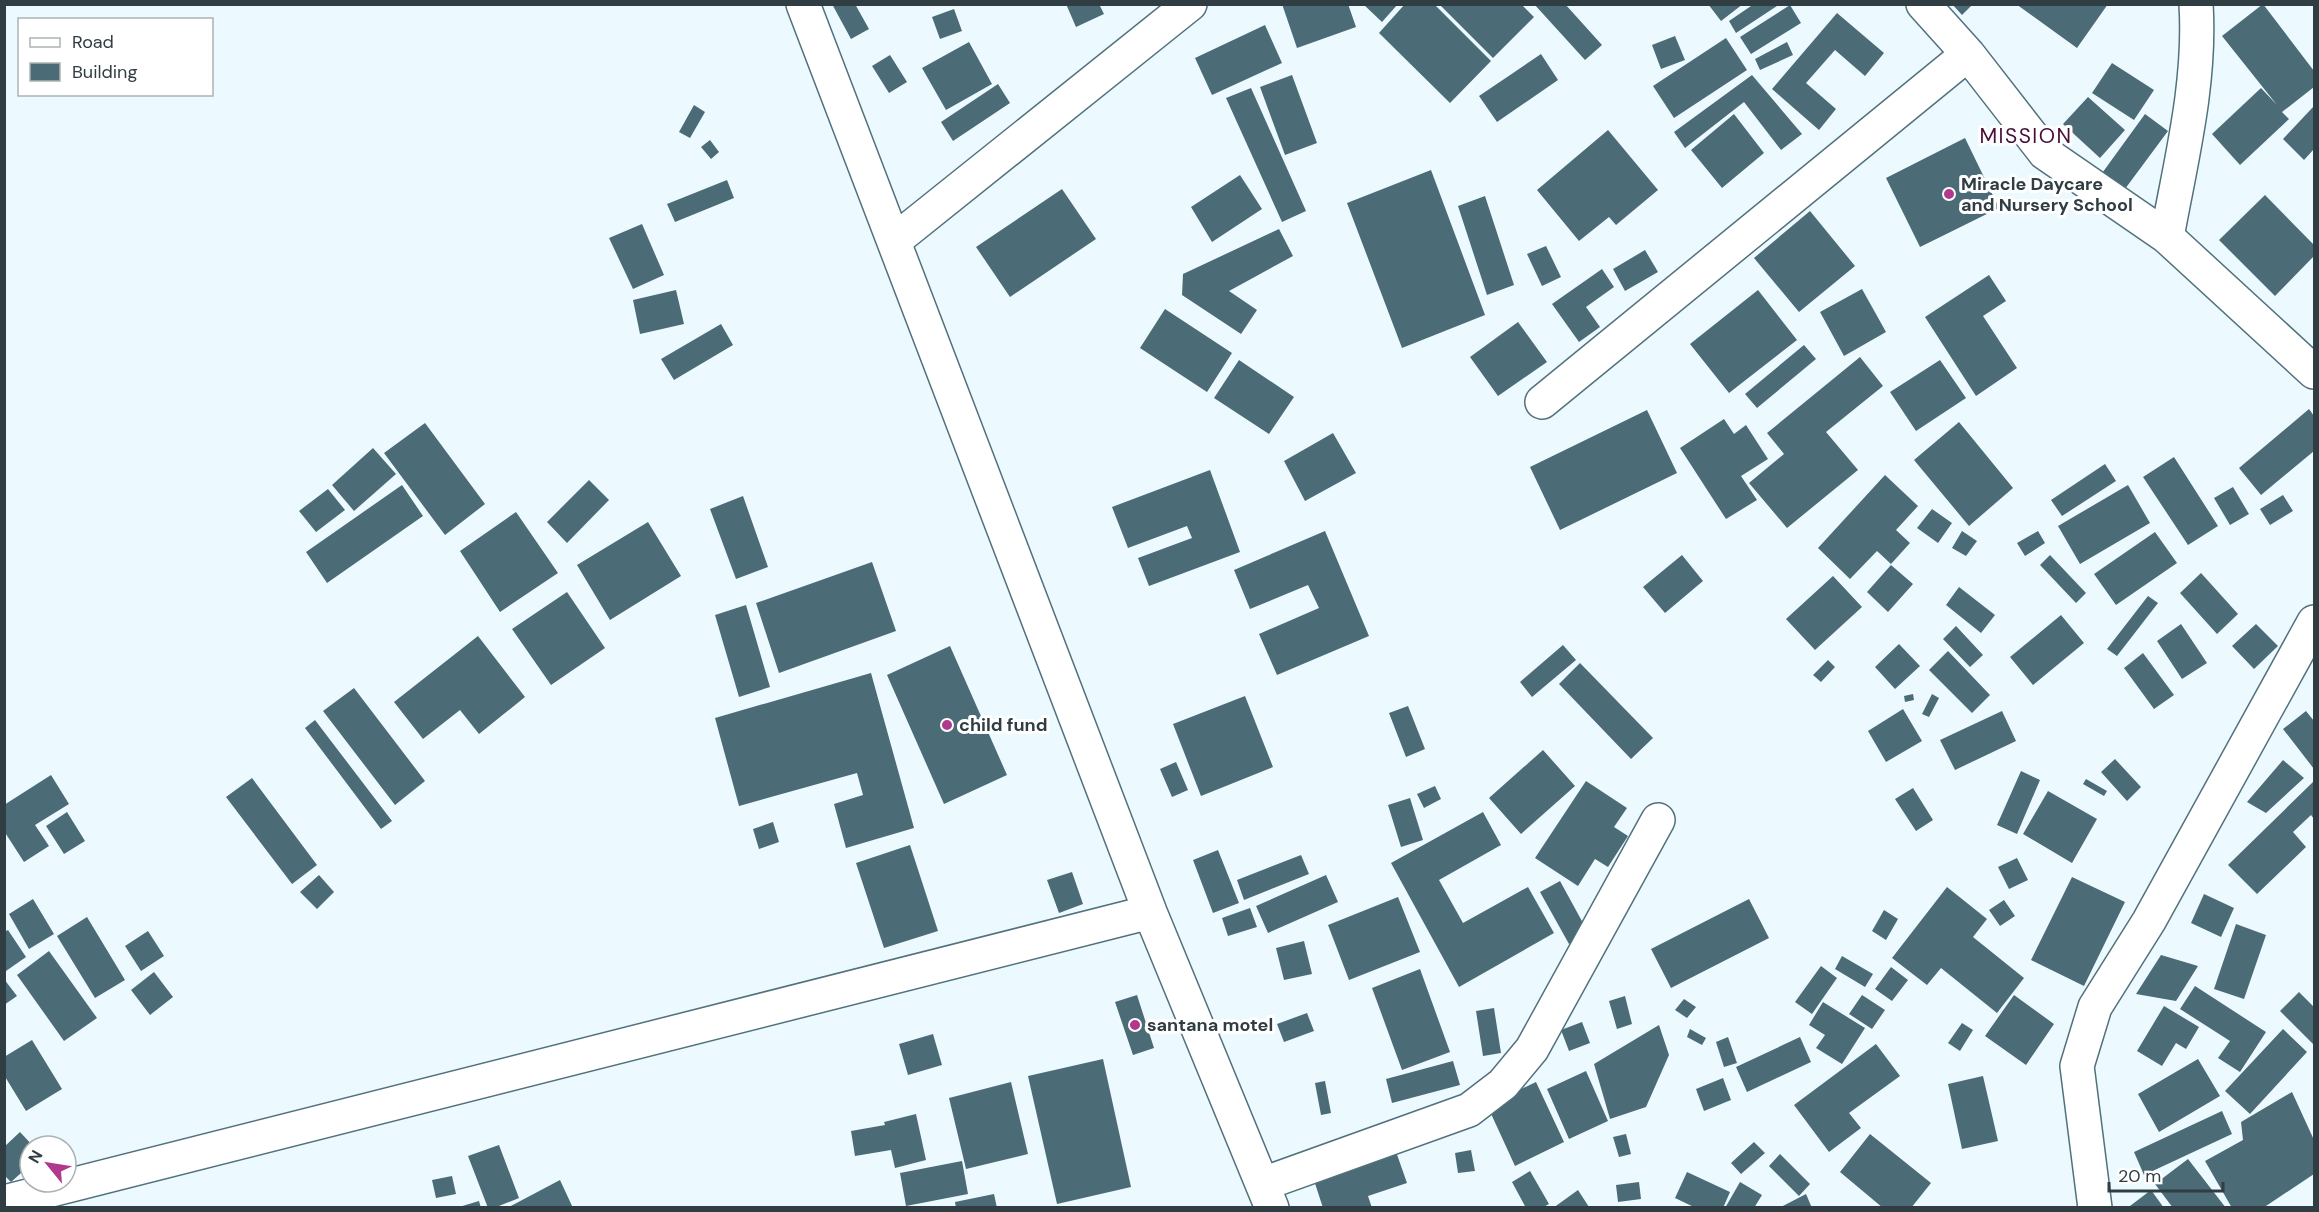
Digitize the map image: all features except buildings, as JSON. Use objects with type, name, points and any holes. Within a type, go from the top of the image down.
[{"type":"street","points":[[803,4],[1150,912],[1268,1196],[1469,1110],[1503,1084],[1532,1049],[1658,820]]},
{"type":"street","points":[[894,242],[1191,4]]},
{"type":"street","points":[[1923,4],[1968,54],[2045,153],[2167,237],[2314,372]]},
{"type":"street","points":[[2167,237],[2196,78],[2198,33],[2196,4]]},
{"type":"street","points":[[1542,402],[1968,54]]},
{"type":"street","points":[[2095,1208],[2077,1066],[2096,1007],[2149,921],[2314,622]]},
{"type":"street","points":[[4,1202],[1150,912]]},
{"type":"place","name":"Miracle Daycare and Nursery School","points":[[1949,194]]},
{"type":"place","name":"child fund","points":[[947,725]]},
{"type":"place","name":"santana motel","points":[[1135,1025]]},
{"type":"district","name":"MISSION","points":[[2026,136]]}]
